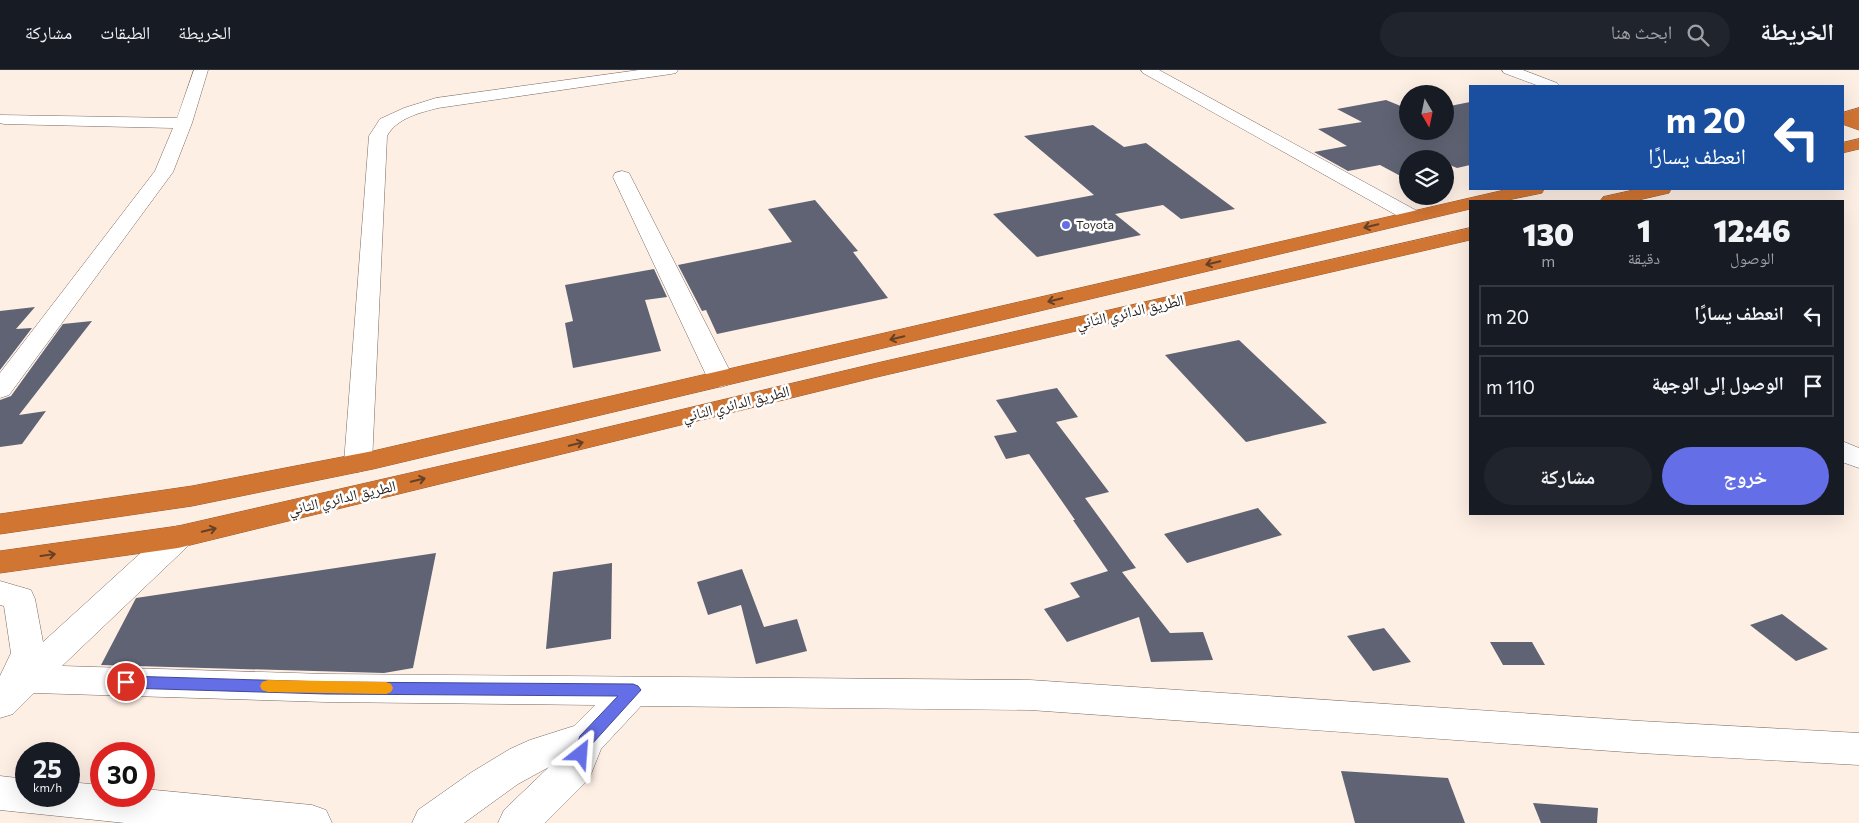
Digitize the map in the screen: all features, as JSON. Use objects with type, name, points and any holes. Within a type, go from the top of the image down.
[{"type":"highway","points":[[1844,106],[1859,103]]},
{"type":"highway","points":[[1859,113],[1847,117],[1846,120],[1859,125]]},
{"type":"highway","points":[[1844,148],[1859,144]]},
{"type":"highway","name":"الطريق الدائري الثاني","points":[[1479,200],[1516,190]]},
{"type":"highway","points":[[1481,200],[1530,190]]},
{"type":"highway","points":[[1614,200],[1646,192]]},
{"type":"highway","name":"الطريق الدائري الثاني","points":[[0,524],[192,496],[358,463],[1469,202]]},
{"type":"highway","name":"الطريق الدائري الثاني","points":[[0,562],[178,537],[362,492],[541,452],[877,370],[1469,234]]},
{"type":"street","points":[[0,390],[164,172],[184,123],[201,70]]},
{"type":"street","points":[[358,463],[378,136],[386,123],[410,111],[436,103],[671,70]]},
{"type":"street","points":[[1148,70],[1412,216]]},
{"type":"street","points":[[1509,70],[1549,85]]},
{"type":"street","points":[[4,119],[184,123]]},
{"type":"street","points":[[622,176],[721,379]]},
{"type":"street","points":[[1844,451],[1859,459]]},
{"type":"street","points":[[12,692],[178,537]]},
{"type":"street","points":[[0,593],[19,598],[28,653],[12,692]]},
{"type":"street","points":[[12,692],[326,688],[1030,695],[1640,737],[1859,749]]},
{"type":"street","points":[[518,823],[575,767],[585,740],[633,690]]},
{"type":"street","points":[[432,823],[514,766],[549,749],[585,740]]},
{"type":"street","points":[[0,793],[15,795]]},
{"type":"street","points":[[62,807],[80,813],[312,823]]},
{"type":"building","points":[[1386,100],[1399,105],[1399,140],[1454,140],[1454,105],[1469,102],[1469,165],[1457,168],[1454,167],[1454,150],[1399,150],[1399,175],[1380,165],[1348,171],[1314,152],[1347,146],[1318,129],[1362,122],[1337,109]]},
{"type":"building","points":[[1093,125],[1124,147],[1146,143],[1235,209],[1181,219],[1163,205],[1115,214],[1141,235],[1037,257],[993,214],[1094,195],[1024,136]]},
{"type":"building","points":[[815,200],[858,251],[853,252],[888,298],[717,334],[706,310],[702,311],[678,265],[792,242],[768,209]]},
{"type":"building","points":[[654,269],[667,297],[645,300],[661,351],[573,368],[565,323],[573,321],[565,285]]},
{"type":"building","points":[[35,307],[16,329],[32,328],[0,370],[0,311]]},
{"type":"building","points":[[92,321],[19,415],[46,411],[22,444],[0,447],[0,400],[11,396],[63,324]]},
{"type":"building","points":[[1239,340],[1327,423],[1246,442],[1165,355]]},
{"type":"building","points":[[1057,388],[1078,417],[1056,422],[1109,492],[1085,498],[1136,568],[1122,572],[1170,633],[1203,632],[1213,660],[1151,662],[1139,617],[1067,642],[1044,609],[1080,597],[1070,583],[1108,571],[1029,454],[1006,459],[994,436],[1017,432],[996,400]]},
{"type":"building","points":[[1258,508],[1282,535],[1187,563],[1164,534]]},
{"type":"building","points":[[436,553],[413,668],[384,673],[101,665],[136,598]]},
{"type":"building","points":[[612,563],[611,639],[546,649],[553,572]]},
{"type":"building","points":[[742,569],[764,627],[797,619],[807,651],[756,664],[741,605],[708,615],[697,582]]},
{"type":"building","points":[[1782,614],[1828,649],[1796,661],[1750,625]]},
{"type":"building","points":[[1384,628],[1411,662],[1373,671],[1347,636]]},
{"type":"building","points":[[1490,642],[1532,642],[1545,665],[1503,665]]},
{"type":"building","points":[[1341,771],[1448,778],[1465,823],[1355,823]]},
{"type":"building","points":[[1533,803],[1598,808],[1597,823],[1541,823]]},
{"type":"slow traffic","points":[[268,686],[386,688]]},
{"type":"place","name":"Toyota","points":[[1066,225]]},
{"type":"route","points":[[126,682],[326,688],[633,690],[585,740],[581,754]]}]
